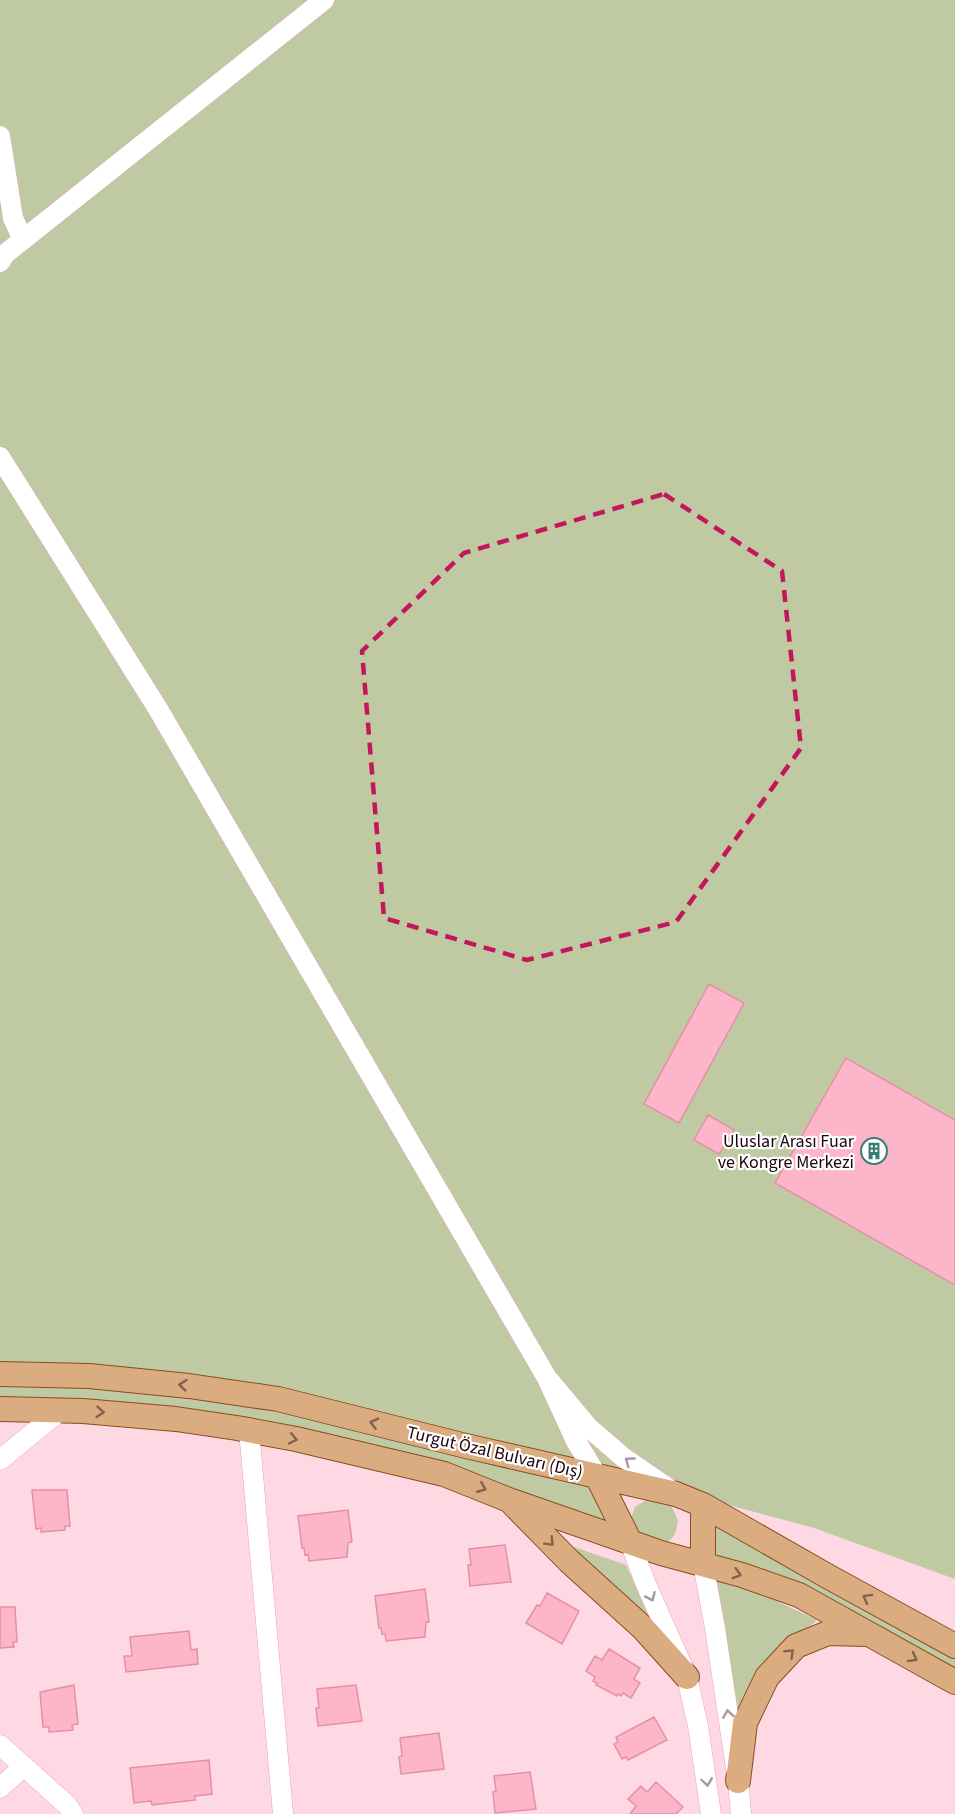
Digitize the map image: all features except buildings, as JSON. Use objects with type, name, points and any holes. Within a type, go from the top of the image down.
[{"type":"main road","name":"Turgut Özal Bulvarı (Dış)","points":[[0,1374],[89,1376],[189,1386],[278,1399],[466,1446],[676,1494],[703,1505],[955,1646]]},
{"type":"main road","name":"Turgut Özal Bulvarı (Dış)","points":[[0,1409],[61,1410],[176,1419],[249,1430],[444,1474],[509,1500],[661,1553],[742,1575],[799,1595],[955,1682]]},
{"type":"main road","points":[[597,1476],[630,1542]]},
{"type":"main road","points":[[509,1500],[569,1561],[643,1628],[687,1677]]},
{"type":"main road","points":[[703,1505],[703,1564]]},
{"type":"main road","points":[[738,1781],[745,1723],[766,1677],[796,1646],[828,1633],[870,1634]]},
{"type":"street","points":[[0,262],[23,240],[324,0]]},
{"type":"street","points":[[0,136],[13,218],[23,240]]},
{"type":"street","points":[[0,457],[158,709],[547,1378],[576,1441],[597,1476]]},
{"type":"street","points":[[547,1378],[588,1427],[624,1458],[676,1494]]},
{"type":"street","points":[[0,1460],[61,1410]]},
{"type":"street","points":[[249,1430],[283,1814]]},
{"type":"street","points":[[630,1542],[687,1677],[699,1726],[711,1814]]},
{"type":"street","points":[[703,1564],[715,1628],[741,1814]]},
{"type":"street","points":[[0,1745],[67,1805],[73,1814]]},
{"type":"street","points":[[0,1788],[24,1766]]},
{"type":"highlighted area","points":[[664,494],[782,571],[801,748],[676,922],[527,960],[384,918],[362,651],[464,553]]},
{"type":"green space","points":[[0,0],[955,0],[955,1579],[814,1528],[417,1421],[339,1424],[594,1486],[607,1527],[482,1475],[289,1429],[0,1400],[0,1386],[45,1387],[0,1382]]},
{"type":"green space","points":[[648,1499],[671,1505],[678,1520],[675,1534],[664,1544],[645,1545],[630,1521],[635,1507]]},
{"type":"green space","points":[[714,1524],[955,1659],[955,1670],[707,1553]]},
{"type":"green space","points":[[557,1541],[626,1565],[661,1641]]},
{"type":"green space","points":[[713,1579],[764,1595],[817,1620],[760,1674],[738,1720]]},
{"type":"place","name":"Uluslar Arası Fuar ve Kongre Merkezi","points":[[874,1151]]}]
